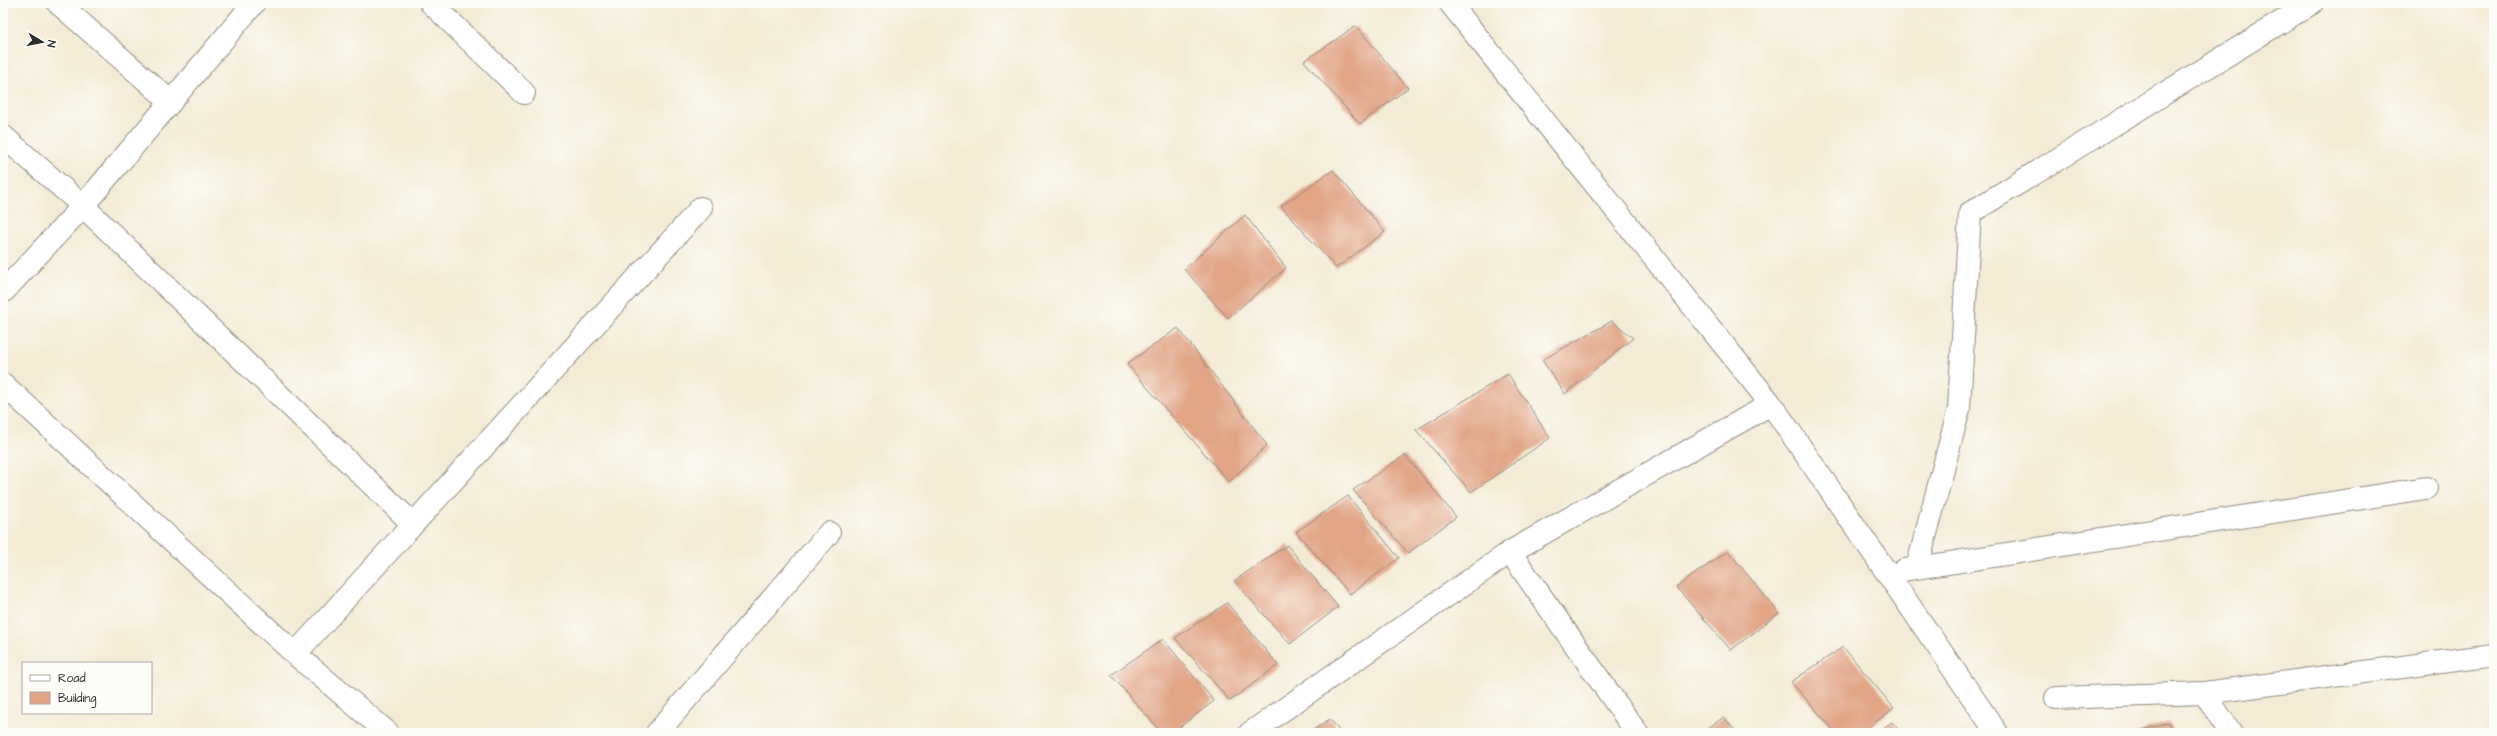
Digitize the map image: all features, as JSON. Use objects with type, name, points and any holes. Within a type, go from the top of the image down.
[{"type":"street","points":[[58,3],[171,102]]},
{"type":"street","points":[[3,292],[83,206],[254,3]]},
{"type":"street","points":[[431,3],[524,93]]},
{"type":"street","points":[[1450,3],[1771,404],[1997,733]]},
{"type":"street","points":[[1917,568],[1959,409],[1970,213],[2312,3]]},
{"type":"street","points":[[3,136],[83,206],[414,524]]},
{"type":"street","points":[[295,654],[701,208]]},
{"type":"street","points":[[3,384],[295,654],[388,733]]},
{"type":"street","points":[[1250,733],[1510,552],[1771,404]]},
{"type":"street","points":[[1887,572],[2426,488]]},
{"type":"street","points":[[657,733],[829,533]]},
{"type":"street","points":[[1510,552],[1637,733]]},
{"type":"street","points":[[2056,698],[2204,693],[2494,655]]},
{"type":"street","points":[[2204,693],[2231,733]]},
{"type":"building","points":[[1356,26],[1408,88],[1360,124],[1304,61]]},
{"type":"building","points":[[1333,170],[1385,232],[1336,268],[1281,206]]},
{"type":"building","points":[[1245,215],[1286,268],[1228,318],[1184,269]]},
{"type":"building","points":[[1612,321],[1633,338],[1565,394],[1542,360]]},
{"type":"building","points":[[1178,328],[1267,445],[1229,482],[1127,364]]},
{"type":"building","points":[[1508,374],[1550,438],[1471,492],[1416,430]]},
{"type":"building","points":[[1405,455],[1456,517],[1408,553],[1353,490]]},
{"type":"building","points":[[1348,496],[1399,558],[1350,594],[1296,532]]},
{"type":"building","points":[[1287,545],[1338,607],[1290,644],[1234,581]]},
{"type":"building","points":[[1728,551],[1779,613],[1731,650],[1676,587]]},
{"type":"building","points":[[1227,603],[1278,665],[1230,701],[1175,638]]},
{"type":"building","points":[[1163,639],[1214,701],[1172,733],[1162,733],[1111,675]]},
{"type":"building","points":[[1843,647],[1894,708],[1861,733],[1836,733],[1791,682]]},
{"type":"building","points":[[1724,717],[1737,733],[1701,733]]},
{"type":"building","points":[[1330,719],[1341,733],[1309,733]]},
{"type":"building","points":[[1892,722],[1901,733],[1876,733]]},
{"type":"building","points":[[2168,722],[2176,733],[2133,733]]}]
